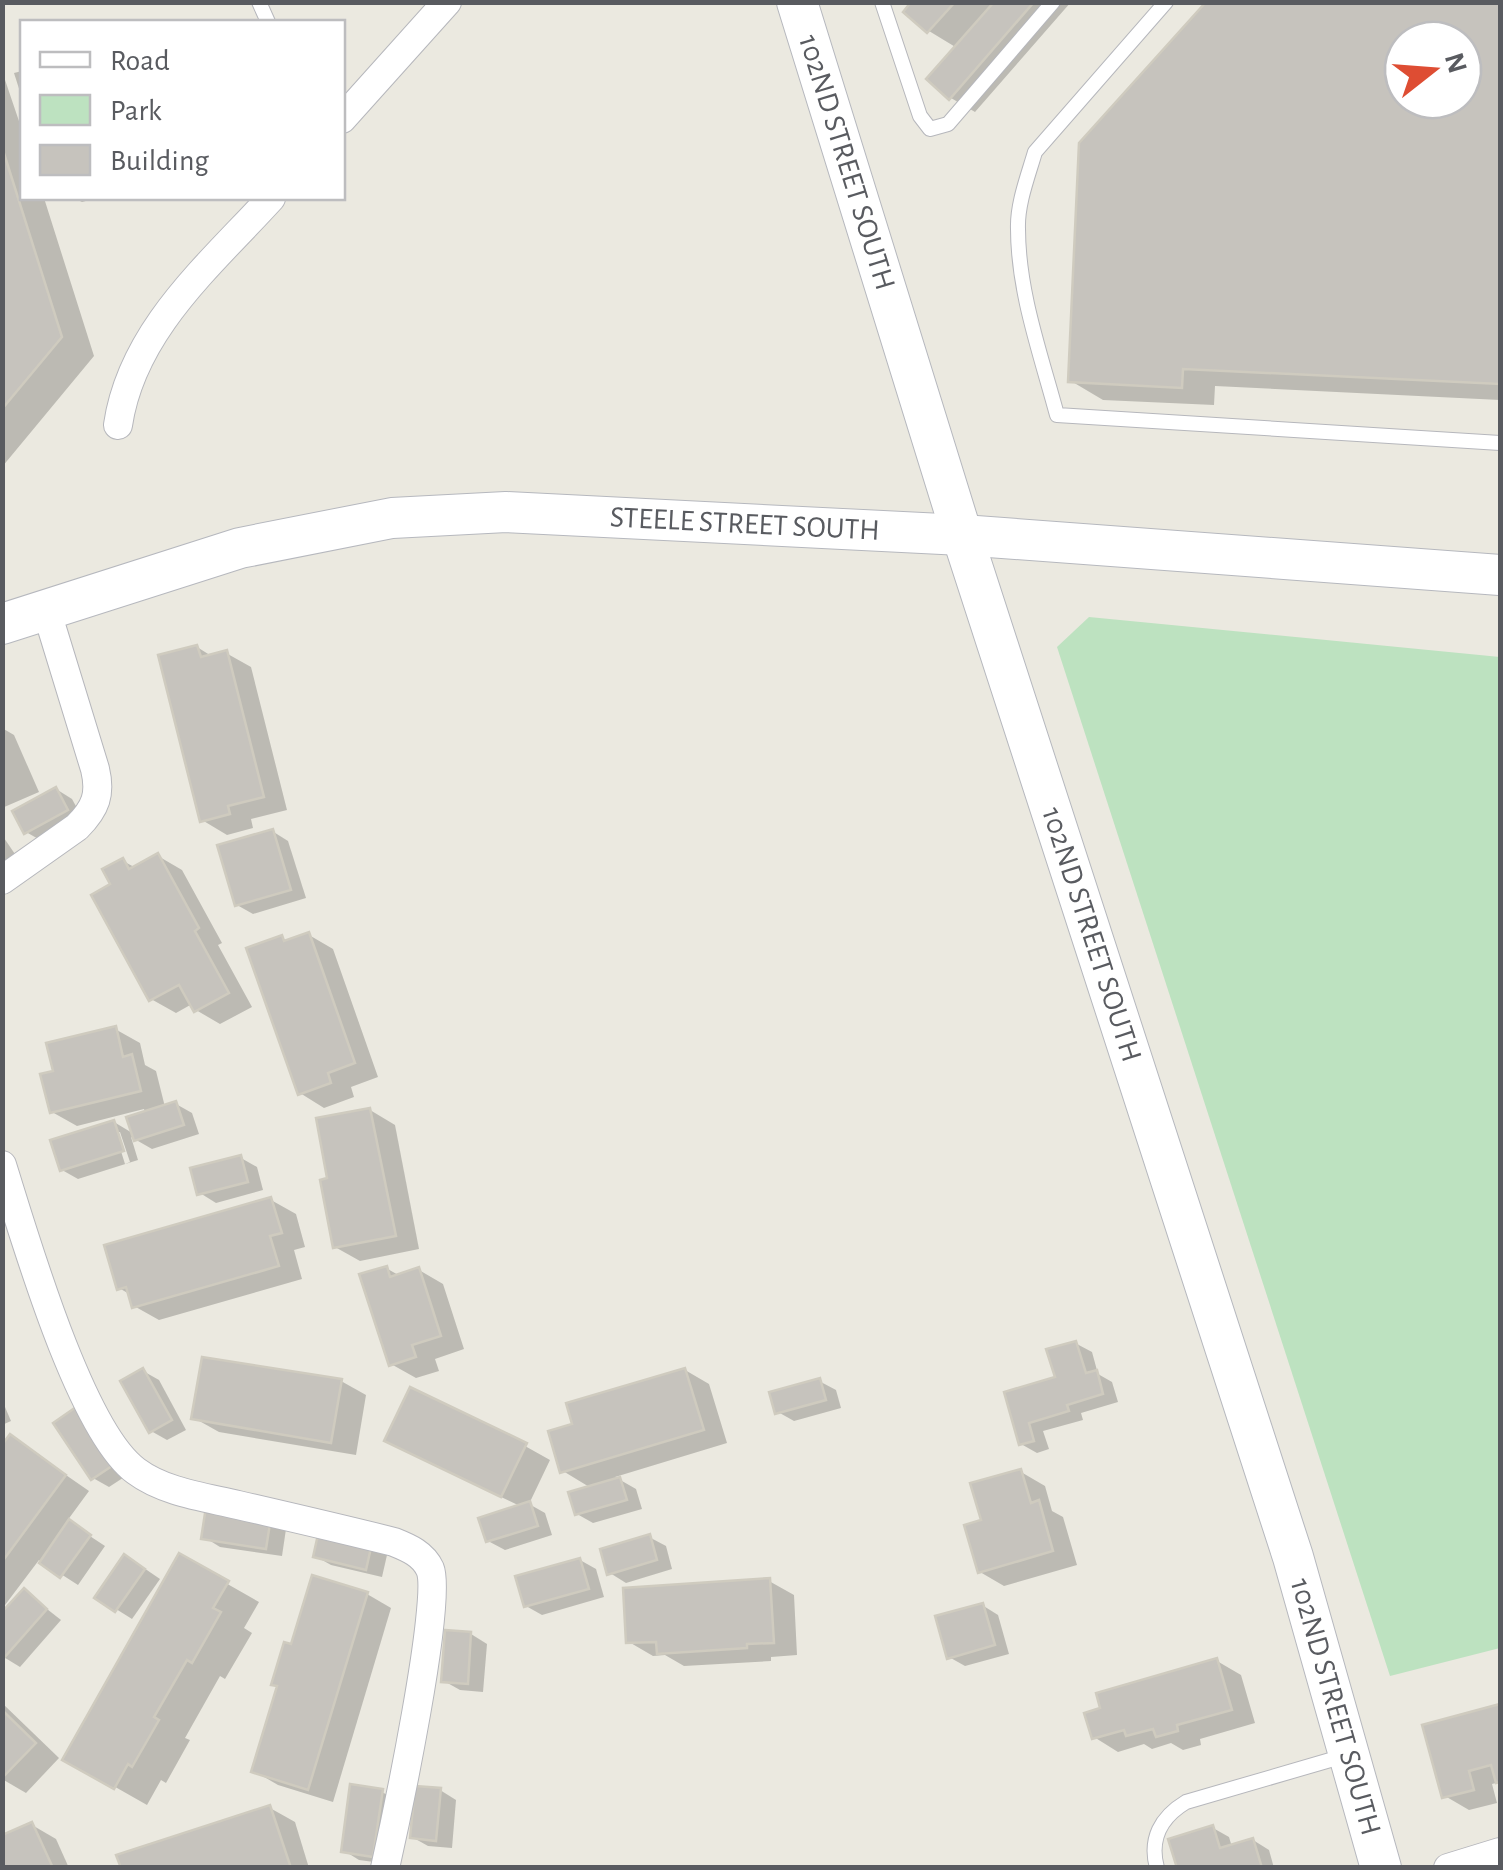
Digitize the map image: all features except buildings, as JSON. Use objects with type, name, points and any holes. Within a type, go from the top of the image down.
[{"type":"street","points":[[345,116],[447,2]]},
{"type":"street","name":"102ND STREET SOUTH","points":[[797,2],[962,535],[1293,1557],[1379,1867]]},
{"type":"street","points":[[118,426],[129,378],[164,316],[269,200]]},
{"type":"street","name":"STEELE STREET SOUTH","points":[[4,620],[240,548],[343,525],[506,512],[962,535],[1500,575]]},
{"type":"street","points":[[2,880],[88,816],[98,794],[98,781],[46,609]]},
{"type":"street","points":[[2,1165],[33,1264],[86,1399],[120,1456],[137,1472],[172,1488],[394,1542],[419,1554],[430,1568],[434,1592],[429,1634],[385,1868]]},
{"type":"street","points":[[1448,1868],[1500,1852]]},
{"type":"lane","points":[[882,2],[920,116],[930,129],[948,124],[1054,2]]},
{"type":"lane","points":[[1166,2],[1035,152],[1026,184],[1017,226],[1023,283],[1057,415],[1500,442]]},
{"type":"lane","points":[[1157,1868],[1152,1848],[1158,1829],[1171,1810],[1186,1802],[1349,1755]]},
{"type":"green space","points":[[1089,617],[1500,657],[1500,1648],[1390,1676],[1057,647]]}]
